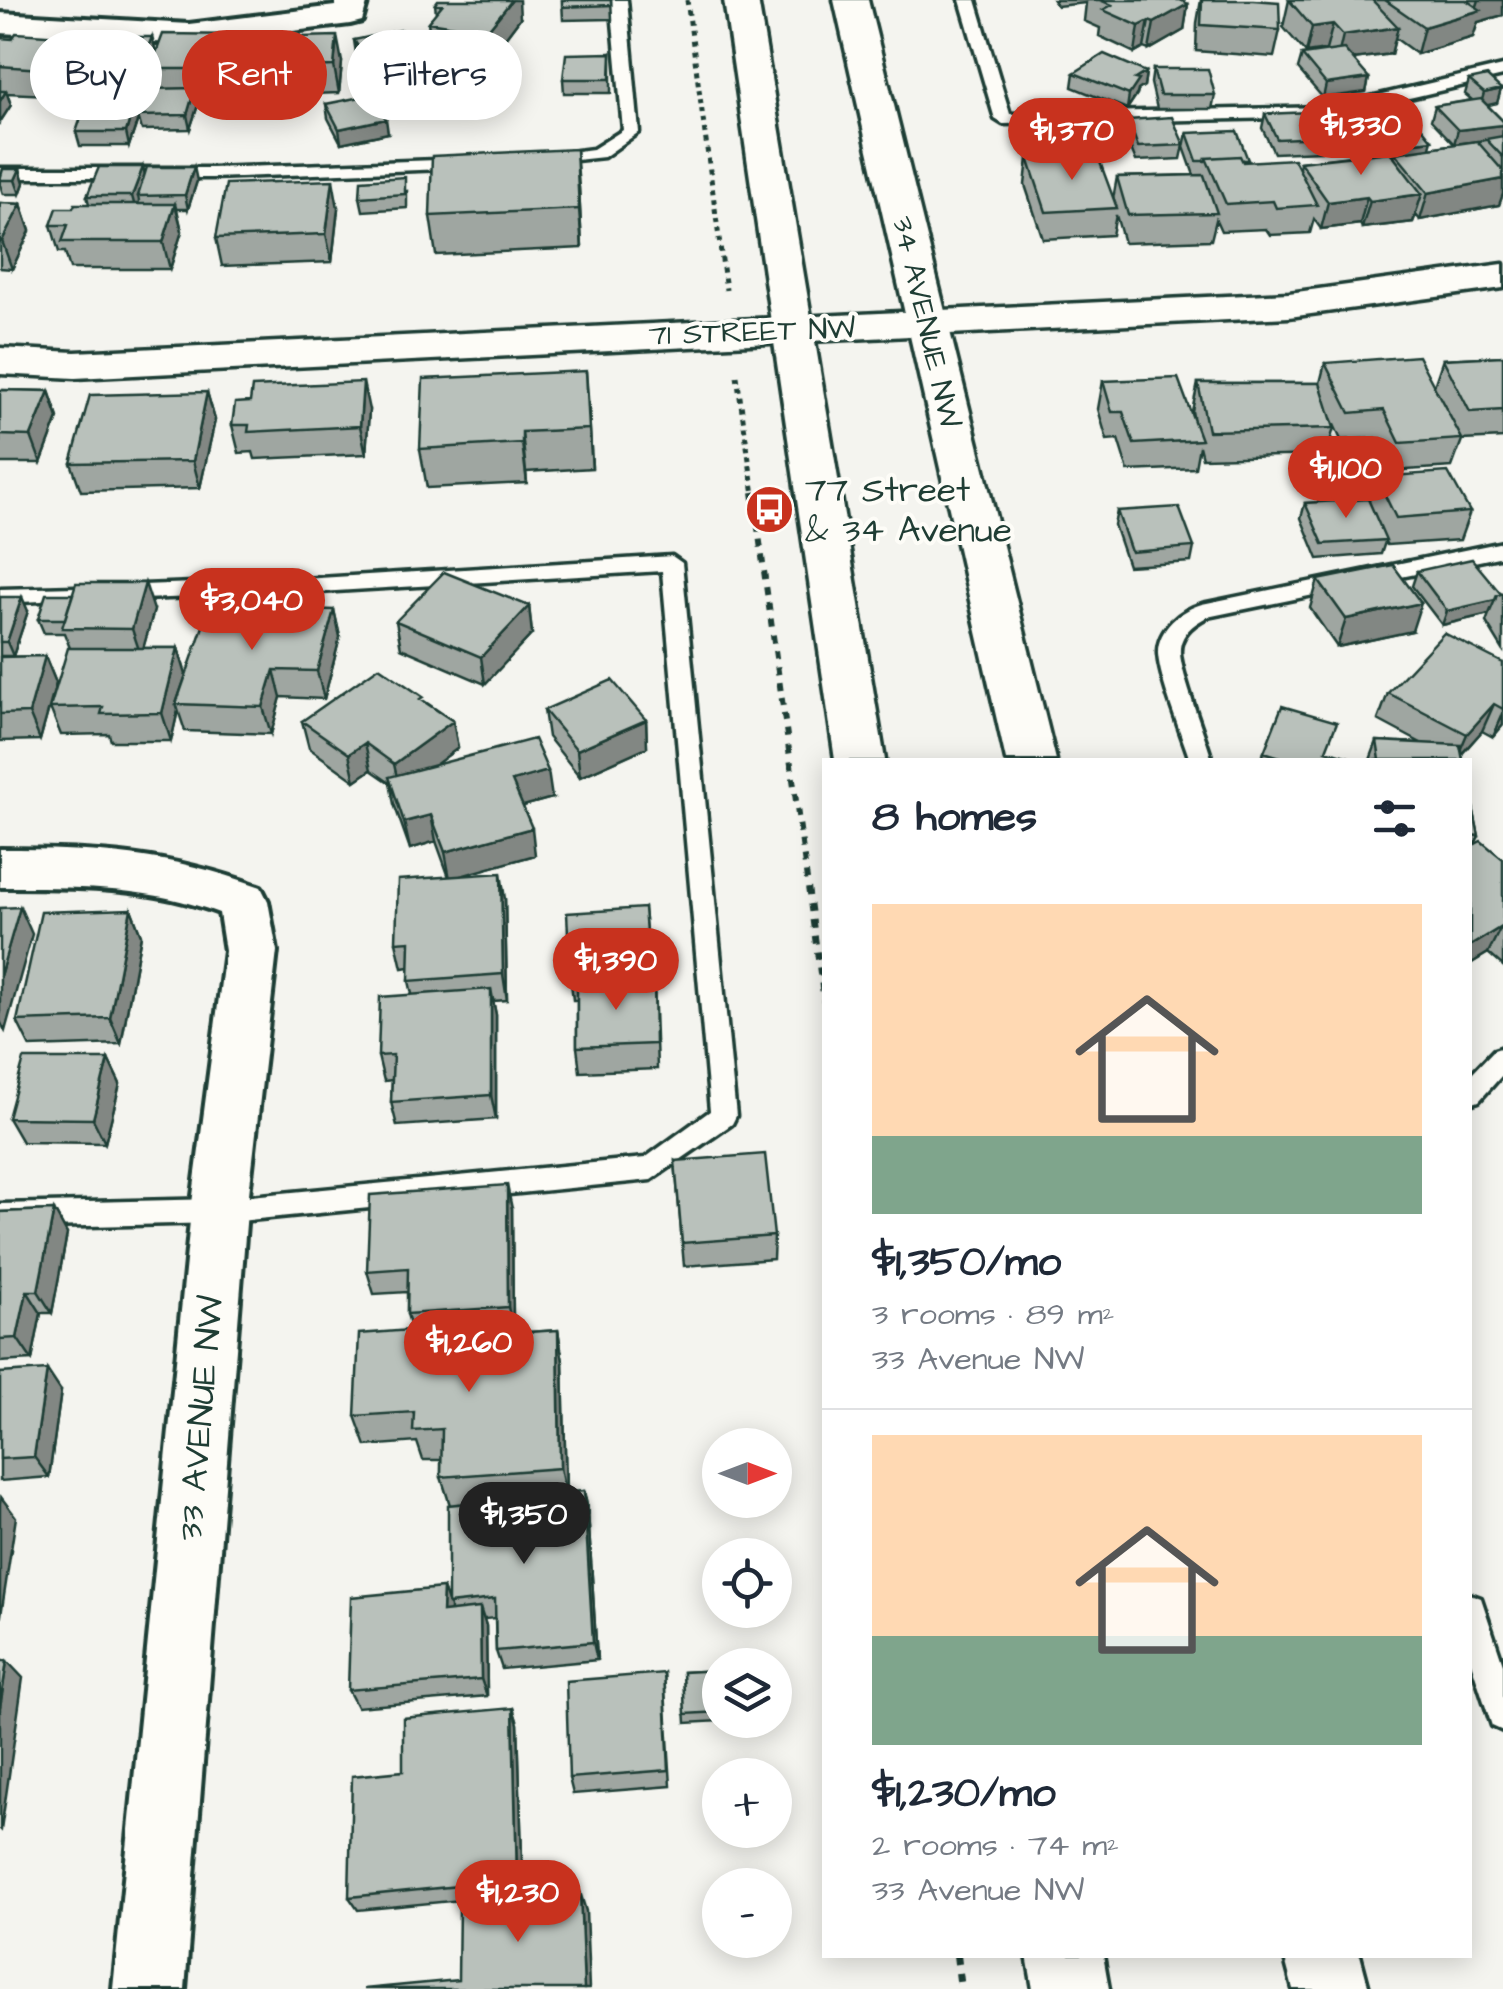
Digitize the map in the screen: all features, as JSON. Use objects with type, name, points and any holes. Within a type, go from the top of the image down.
[{"type":"main road","points":[[741,0],[860,758]]},
{"type":"main road","name":"34 AVENUE NW","points":[[850,0],[1031,758]]},
{"type":"main road","name":"71 STREET NW","points":[[0,361],[74,365],[1290,305],[1503,276]]},
{"type":"main road","points":[[1066,1958],[1071,1989]]},
{"type":"main road","points":[[1323,1958],[1330,1989]]},
{"type":"street","points":[[0,23],[189,34],[351,7]]},
{"type":"street","name":"33 AVENUE NW","points":[[0,868],[107,868],[194,881],[243,901],[251,951],[220,1211],[149,1989]]},
{"type":"lane","points":[[526,162],[598,152],[631,132],[620,0]]},
{"type":"lane","points":[[968,0],[1003,119],[1328,112],[1503,72]]},
{"type":"lane","points":[[0,173],[212,173],[486,164]]},
{"type":"lane","points":[[1200,758],[1169,652],[1172,636],[1184,620],[1202,611],[1503,549]]},
{"type":"lane","points":[[0,596],[303,586],[672,563],[723,1116],[651,1169],[220,1211],[0,1216]]},
{"type":"lane","points":[[1472,1092],[1503,1057]]},
{"type":"lane","points":[[1472,1615],[1503,1715]]},
{"type":"path","points":[[687,0],[727,297],[728,332],[822,988]]},
{"type":"path","points":[[957,1958],[962,1989]]},
{"type":"building","points":[[438,0],[512,0],[488,30],[428,22],[442,5],[435,4]]},
{"type":"building","points":[[562,0],[611,0],[611,5],[562,7]]},
{"type":"building","points":[[1100,0],[1180,0],[1188,4],[1154,23],[1139,26],[1103,10],[1112,5]]},
{"type":"building","points":[[1202,0],[1279,2],[1280,30],[1201,25]]},
{"type":"building","points":[[1289,0],[1372,0],[1398,27],[1343,35],[1333,24],[1312,27]]},
{"type":"building","points":[[1385,0],[1466,0],[1481,10],[1424,27]]},
{"type":"building","points":[[16,33],[30,34],[30,68],[0,66],[0,38],[12,39]]},
{"type":"building","points":[[182,34],[182,69],[162,69],[162,37]]},
{"type":"building","points":[[327,36],[337,36],[334,66],[327,66]]},
{"type":"building","points":[[1344,49],[1369,78],[1326,84],[1302,55]]},
{"type":"building","points":[[611,53],[610,79],[563,79],[566,54]]},
{"type":"building","points":[[1104,54],[1146,72],[1135,79],[1139,80],[1129,95],[1074,73]]},
{"type":"building","points":[[1153,69],[1208,69],[1215,95],[1160,95]]},
{"type":"building","points":[[1487,76],[1501,89],[1484,93],[1469,80]]},
{"type":"building","points":[[182,88],[182,115],[162,116],[162,89]]},
{"type":"building","points":[[1481,99],[1503,125],[1458,130],[1435,106]]},
{"type":"building","points":[[347,100],[347,120],[381,120],[339,129],[327,104]]},
{"type":"building","points":[[1311,112],[1324,137],[1277,139],[1265,114]]},
{"type":"building","points":[[1412,115],[1432,140],[1377,147],[1358,121]]},
{"type":"building","points":[[1172,117],[1184,145],[1138,147],[1128,120]]},
{"type":"building","points":[[80,120],[130,120],[126,132],[76,132]]},
{"type":"building","points":[[1081,121],[1090,149],[1038,151],[1029,123]]},
{"type":"building","points":[[1237,131],[1248,160],[1240,156],[1197,161],[1187,133]]},
{"type":"building","points":[[1503,136],[1503,157],[1486,139]]},
{"type":"building","points":[[1477,141],[1503,171],[1503,179],[1428,193],[1395,153]]},
{"type":"building","points":[[576,149],[579,209],[430,216],[432,156]]},
{"type":"building","points":[[1390,152],[1422,194],[1328,202],[1300,162]]},
{"type":"building","points":[[1097,154],[1117,208],[1046,212],[1028,158]]},
{"type":"building","points":[[1240,156],[1243,162],[1294,159],[1317,205],[1276,208],[1273,201],[1226,204],[1206,158]]},
{"type":"building","points":[[99,167],[143,167],[132,196],[87,196]]},
{"type":"building","points":[[147,167],[194,167],[185,195],[138,196]]},
{"type":"building","points":[[3,169],[20,169],[15,180],[0,180]]},
{"type":"building","points":[[1204,175],[1217,213],[1128,215],[1117,177]]},
{"type":"building","points":[[405,177],[405,194],[360,197],[361,180]]},
{"type":"building","points":[[333,180],[326,234],[216,238],[226,184]]},
{"type":"building","points":[[0,203],[21,204],[2,241],[0,241]]},
{"type":"building","points":[[75,204],[175,204],[163,242],[62,242],[68,225],[51,225],[57,208],[73,208]]},
{"type":"building","points":[[1418,356],[1462,439],[1400,443],[1384,410],[1350,413],[1325,363]]},
{"type":"building","points":[[1503,356],[1503,410],[1470,412],[1443,359]]},
{"type":"building","points":[[586,371],[589,429],[522,432],[522,443],[420,449],[423,379]]},
{"type":"building","points":[[1178,378],[1201,440],[1134,444],[1123,412],[1112,412],[1103,381]]},
{"type":"building","points":[[363,382],[360,426],[248,432],[249,425],[232,425],[235,403],[250,402],[252,387]]},
{"type":"building","points":[[1198,383],[1320,383],[1334,428],[1208,431]]},
{"type":"building","points":[[0,390],[49,391],[31,436],[0,435]]},
{"type":"building","points":[[207,392],[193,461],[71,463],[90,395]]},
{"type":"building","points":[[1448,472],[1470,512],[1396,518],[1376,477]]},
{"type":"building","points":[[1368,499],[1386,540],[1323,544],[1305,503]]},
{"type":"building","points":[[1179,507],[1194,547],[1131,552],[1117,511]]},
{"type":"building","points":[[1472,559],[1501,594],[1495,600],[1447,611],[1417,571]]},
{"type":"building","points":[[1393,565],[1421,603],[1346,619],[1318,580]]},
{"type":"building","points":[[444,572],[529,606],[481,657],[396,621]]},
{"type":"building","points":[[76,583],[145,583],[132,629],[62,628]]},
{"type":"building","points":[[46,594],[73,594],[65,619],[38,619]]},
{"type":"building","points":[[0,597],[22,597],[7,642],[0,642]]},
{"type":"building","points":[[210,606],[334,610],[317,671],[274,670],[263,707],[176,704]]},
{"type":"building","points":[[1444,633],[1503,663],[1503,709],[1494,704],[1467,734],[1388,693]]},
{"type":"building","points":[[68,648],[178,648],[162,713],[101,714],[103,707],[50,708]]},
{"type":"building","points":[[45,656],[29,713],[0,714],[0,657]]},
{"type":"building","points":[[379,667],[453,721],[394,764],[365,743],[349,754],[302,721]]},
{"type":"building","points":[[612,680],[646,720],[577,750],[544,710]]},
{"type":"building","points":[[1282,706],[1337,722],[1326,750],[1352,758],[1284,758],[1264,752]]},
{"type":"building","points":[[534,739],[548,771],[512,781],[532,828],[445,852],[431,815],[404,822],[389,777]]},
{"type":"building","points":[[1377,741],[1460,745],[1463,758],[1380,758]]},
{"type":"building","points":[[1472,803],[1479,836],[1472,835]]},
{"type":"building","points":[[1481,841],[1503,859],[1503,928],[1472,945],[1472,846]]},
{"type":"building","points":[[501,873],[503,974],[409,981],[410,941],[396,942],[398,880]]},
{"type":"building","points":[[20,907],[0,976],[0,908]]},
{"type":"building","points":[[644,908],[649,969],[570,974],[567,913]]},
{"type":"building","points":[[131,909],[110,1018],[17,1021],[41,912]]},
{"type":"building","points":[[654,979],[655,1044],[577,1047],[577,982]]},
{"type":"building","points":[[491,989],[491,1095],[391,1102],[393,1055],[378,1056],[380,997]]},
{"type":"building","points":[[24,1059],[108,1059],[93,1119],[8,1118]]},
{"type":"building","points":[[765,1154],[774,1236],[682,1243],[675,1161]]},
{"type":"building","points":[[507,1185],[508,1307],[407,1314],[408,1268],[367,1271],[370,1195]]},
{"type":"building","points":[[54,1210],[38,1291],[27,1291],[17,1338],[0,1339],[0,1212]]},
{"type":"building","points":[[448,1327],[446,1338],[558,1330],[560,1468],[441,1477],[442,1429],[413,1431],[414,1412],[355,1416],[359,1334]]},
{"type":"building","points":[[47,1370],[34,1457],[0,1459],[0,1373]]},
{"type":"building","points":[[584,1491],[593,1642],[496,1651],[495,1599],[448,1604],[448,1505]]},
{"type":"building","points":[[443,1588],[442,1612],[480,1608],[481,1679],[348,1690],[351,1597]]},
{"type":"building","points":[[0,1661],[7,1661],[0,1707]]},
{"type":"building","points":[[702,1671],[702,1713],[685,1714],[683,1672]]},
{"type":"building","points":[[664,1673],[669,1770],[569,1778],[566,1681]]},
{"type":"building","points":[[513,1708],[517,1880],[349,1897],[352,1776],[403,1771],[403,1718]]},
{"type":"building","points":[[580,1892],[584,1989],[364,1989],[458,1980],[459,1905]]},
{"type":"place","name":"77 Street & 34 Avenue","points":[[770,510]]}]
